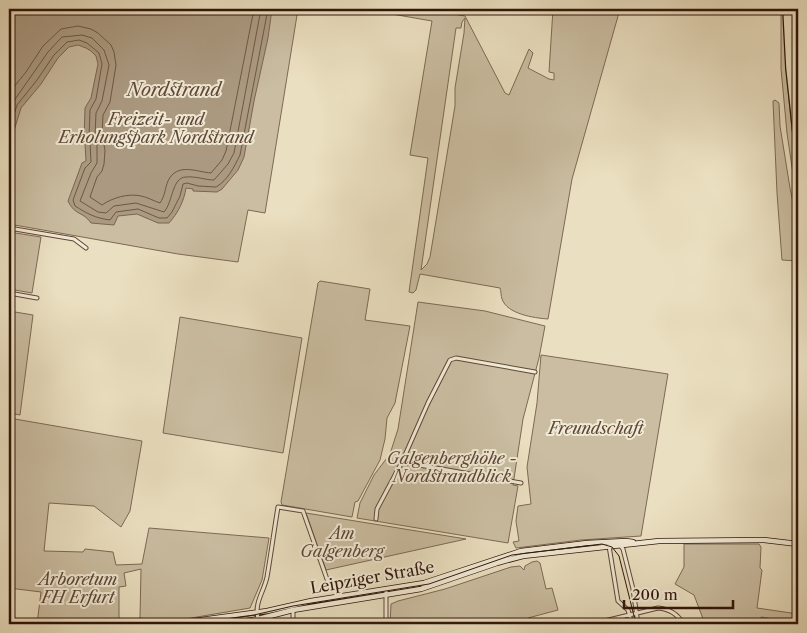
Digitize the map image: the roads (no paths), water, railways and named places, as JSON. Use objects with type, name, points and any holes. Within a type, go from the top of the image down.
[{"type":"highway","points":[[786,9],[789,68],[798,151]]},
{"type":"highway","points":[[791,9],[798,111]]},
{"type":"main road","name":"Leipziger Straße","points":[[386,592],[435,580],[521,551],[615,542],[634,543],[678,540],[764,540],[798,544]]},
{"type":"main road","name":"Leipziger Straße","points":[[171,624],[429,587],[513,558],[634,543]]},
{"type":"main road","name":"Leipziger Straße","points":[[230,624],[258,619],[293,607]]},
{"type":"street","points":[[9,228],[74,239],[86,248]]},
{"type":"street","points":[[9,293],[37,298]]},
{"type":"street","points":[[376,519],[377,509],[402,462],[447,364],[452,358],[536,372]]},
{"type":"street","points":[[402,462],[521,484]]},
{"type":"street","points":[[258,619],[257,612],[260,593],[266,581],[278,507],[303,511],[328,582]]},
{"type":"street","points":[[632,624],[628,610],[618,601],[608,547],[615,542],[621,546],[632,589],[638,624]]},
{"type":"street","points":[[386,592],[386,624]]},
{"type":"street","points":[[293,607],[293,624]]},
{"type":"street","points":[[592,624],[635,612],[666,608],[675,613],[684,624]]},
{"type":"water","name":"Nordstrand","points":[[9,9],[272,9],[244,157],[238,170],[222,189],[217,192],[193,191],[193,189],[186,188],[180,207],[169,223],[158,223],[137,214],[118,216],[114,225],[91,223],[73,209],[68,201],[82,163],[86,161],[84,140],[85,108],[91,98],[98,64],[96,56],[91,51],[78,45],[69,47],[58,58],[41,84],[21,108],[9,147]]},
{"type":"tram line","points":[[188,624],[254,615],[293,606],[429,584],[512,555],[602,544],[612,547],[619,556],[636,624]]},
{"type":"park label","name":"Freizeit- und Erholungspark Nordstrand","points":[[156,128]]},
{"type":"park label","name":"Freundschaft","points":[[596,428]]},
{"type":"park label","name":"Galgenberghöhe - Nordstrandblick","points":[[452,467]]},
{"type":"park label","name":"Am Galgenberg","points":[[342,542]]},
{"type":"park label","name":"Arboretum FH Erfurt","points":[[78,588]]}]
